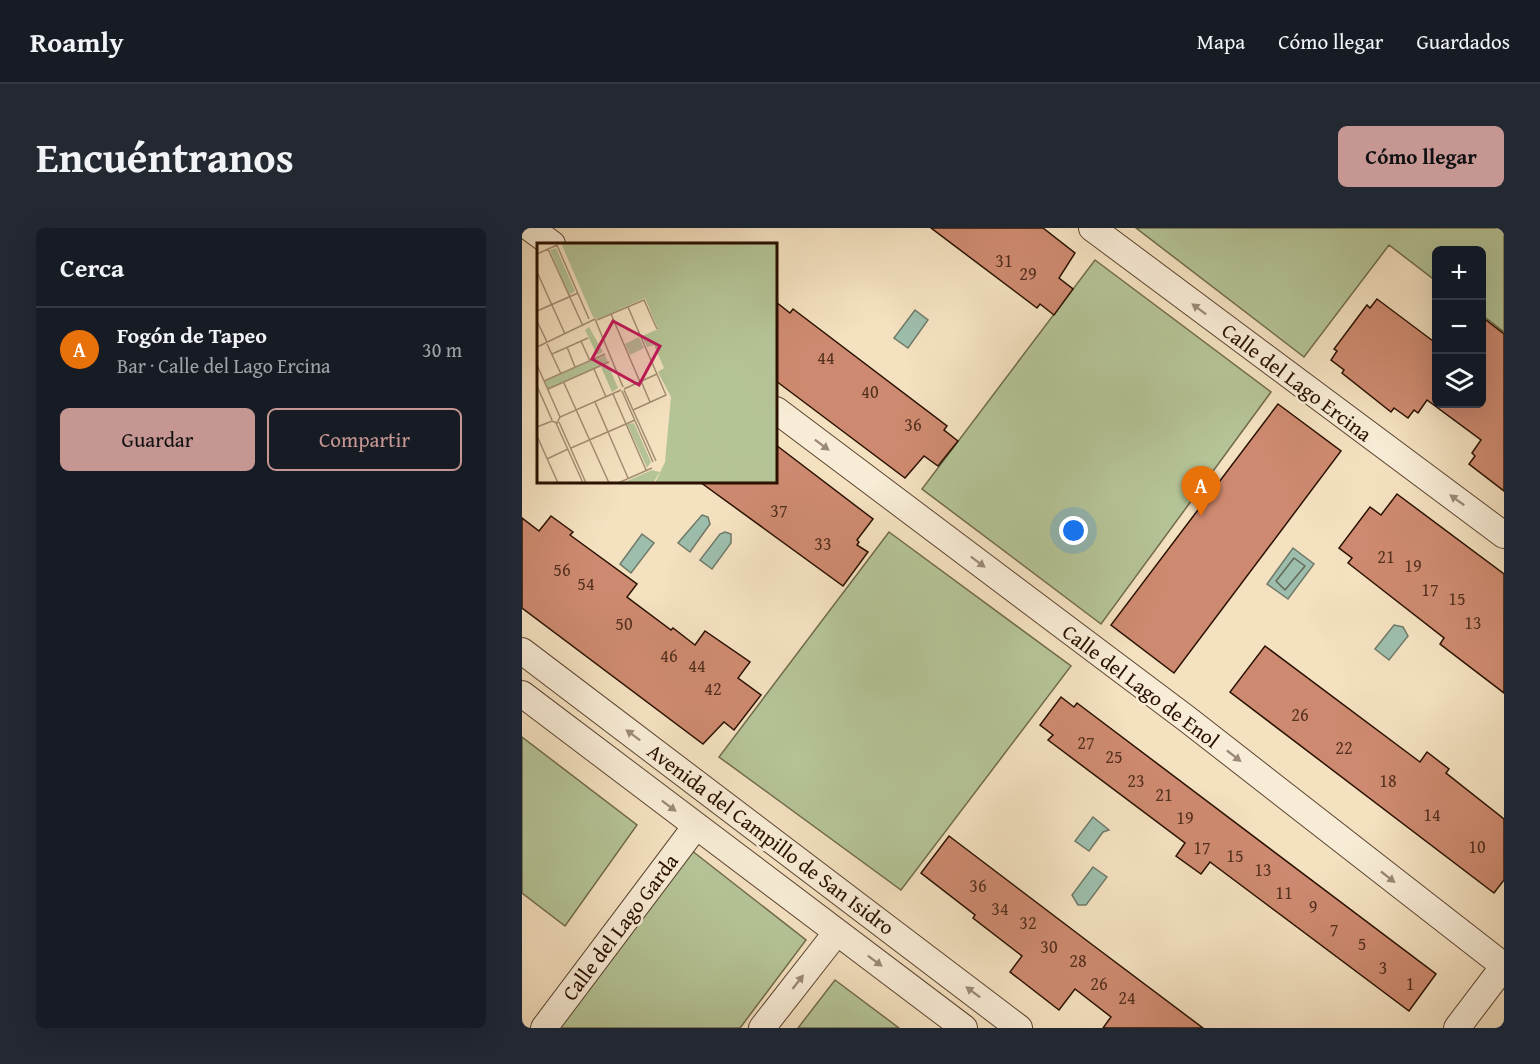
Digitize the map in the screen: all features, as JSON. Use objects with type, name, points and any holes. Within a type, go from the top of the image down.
[{"type":"street","points":[[530,228],[551,243]]},
{"type":"street","name":"Calle del Lago Ercina","points":[[1092,228],[1504,535]]},
{"type":"street","name":"Calle del Lago de Enol","points":[[777,411],[1187,719],[1504,966]]},
{"type":"street","name":"Avenida del Campillo de San Isidro","points":[[522,651],[1019,1028]]},
{"type":"street","name":"Avenida del Campillo de San Isidro","points":[[522,694],[964,1028]]},
{"type":"street","name":"Calle del Lago Garda","points":[[544,1028],[696,826]]},
{"type":"street","points":[[762,1028],[837,932]]},
{"type":"street","points":[[1457,1028],[1504,966]]},
{"type":"shaded area","points":[[1136,228],[1504,228],[1504,332],[1486,318],[1486,246],[1432,246],[1432,278],[1389,245],[1304,357]]},
{"type":"shaded area","points":[[1095,260],[1271,392],[1101,624],[922,489]]},
{"type":"shaded area","points":[[889,532],[1071,666],[901,890],[719,757]]},
{"type":"shaded area","points":[[522,737],[637,825],[565,926],[522,893]]},
{"type":"shaded area","points":[[691,850],[806,940],[740,1028],[556,1028]]},
{"type":"shaded area","points":[[835,980],[899,1028],[798,1028]]},
{"type":"water","points":[[915,310],[928,320],[908,348],[894,338]]},
{"type":"water","points":[[702,515],[708,517],[710,524],[690,552],[678,543]]},
{"type":"water","points":[[725,532],[731,534],[731,543],[712,569],[700,560],[720,534]]},
{"type":"water","points":[[642,534],[654,543],[631,573],[620,564]]},
{"type":"water","points":[[1293,548],[1314,564],[1288,599],[1267,584]]},
{"type":"water","points":[[1394,625],[1403,627],[1408,636],[1389,660],[1375,649]]},
{"type":"water","points":[[1093,817],[1109,830],[1103,832],[1089,851],[1075,841]]},
{"type":"water","points":[[1093,867],[1107,877],[1086,905],[1078,905],[1072,895]]},
{"type":"building","points":[[931,228],[1043,228],[1075,253],[1059,278],[1073,289],[1054,315],[1040,304],[1037,308]]},
{"type":"building","points":[[1377,299],[1432,340],[1432,404],[1427,400],[1418,413],[1414,410],[1408,418],[1394,408],[1391,412],[1342,373],[1344,370],[1331,360],[1337,351],[1334,349],[1367,305],[1370,308]]},
{"type":"building","points":[[777,303],[790,313],[793,309],[947,426],[944,430],[958,441],[938,466],[924,456],[905,478],[777,382]]},
{"type":"building","points":[[1486,320],[1504,334],[1504,491],[1469,464],[1475,456],[1472,453],[1481,440],[1438,408],[1486,408]]},
{"type":"building","points":[[1278,404],[1341,451],[1174,673],[1111,625]]},
{"type":"building","points":[[777,446],[873,519],[857,540],[859,542],[857,545],[868,552],[843,586],[701,483],[777,483]]},
{"type":"building","points":[[1397,494],[1504,574],[1504,693],[1440,644],[1444,638],[1348,563],[1352,558],[1339,548],[1370,507],[1381,515]]},
{"type":"building","points":[[551,516],[573,532],[570,535],[637,584],[627,597],[671,630],[673,628],[695,645],[705,631],[750,662],[738,678],[761,695],[734,730],[724,722],[703,744],[522,608],[522,518],[539,531]]},
{"type":"building","points":[[1265,646],[1420,762],[1427,752],[1449,769],[1446,773],[1504,819],[1504,880],[1494,893],[1230,692]]},
{"type":"building","points":[[1061,697],[1074,707],[1077,703],[1436,974],[1409,1011],[1210,862],[1201,874],[1176,856],[1185,843],[1048,740],[1053,735],[1040,725]]},
{"type":"building","points":[[949,836],[1203,1028],[1103,1028],[1111,1017],[1075,989],[1059,1010],[1010,972],[1022,956],[973,918],[975,915],[921,873]]},
{"type":"place","name":"Fogón de Tapeo","points":[[1201,516]]}]
